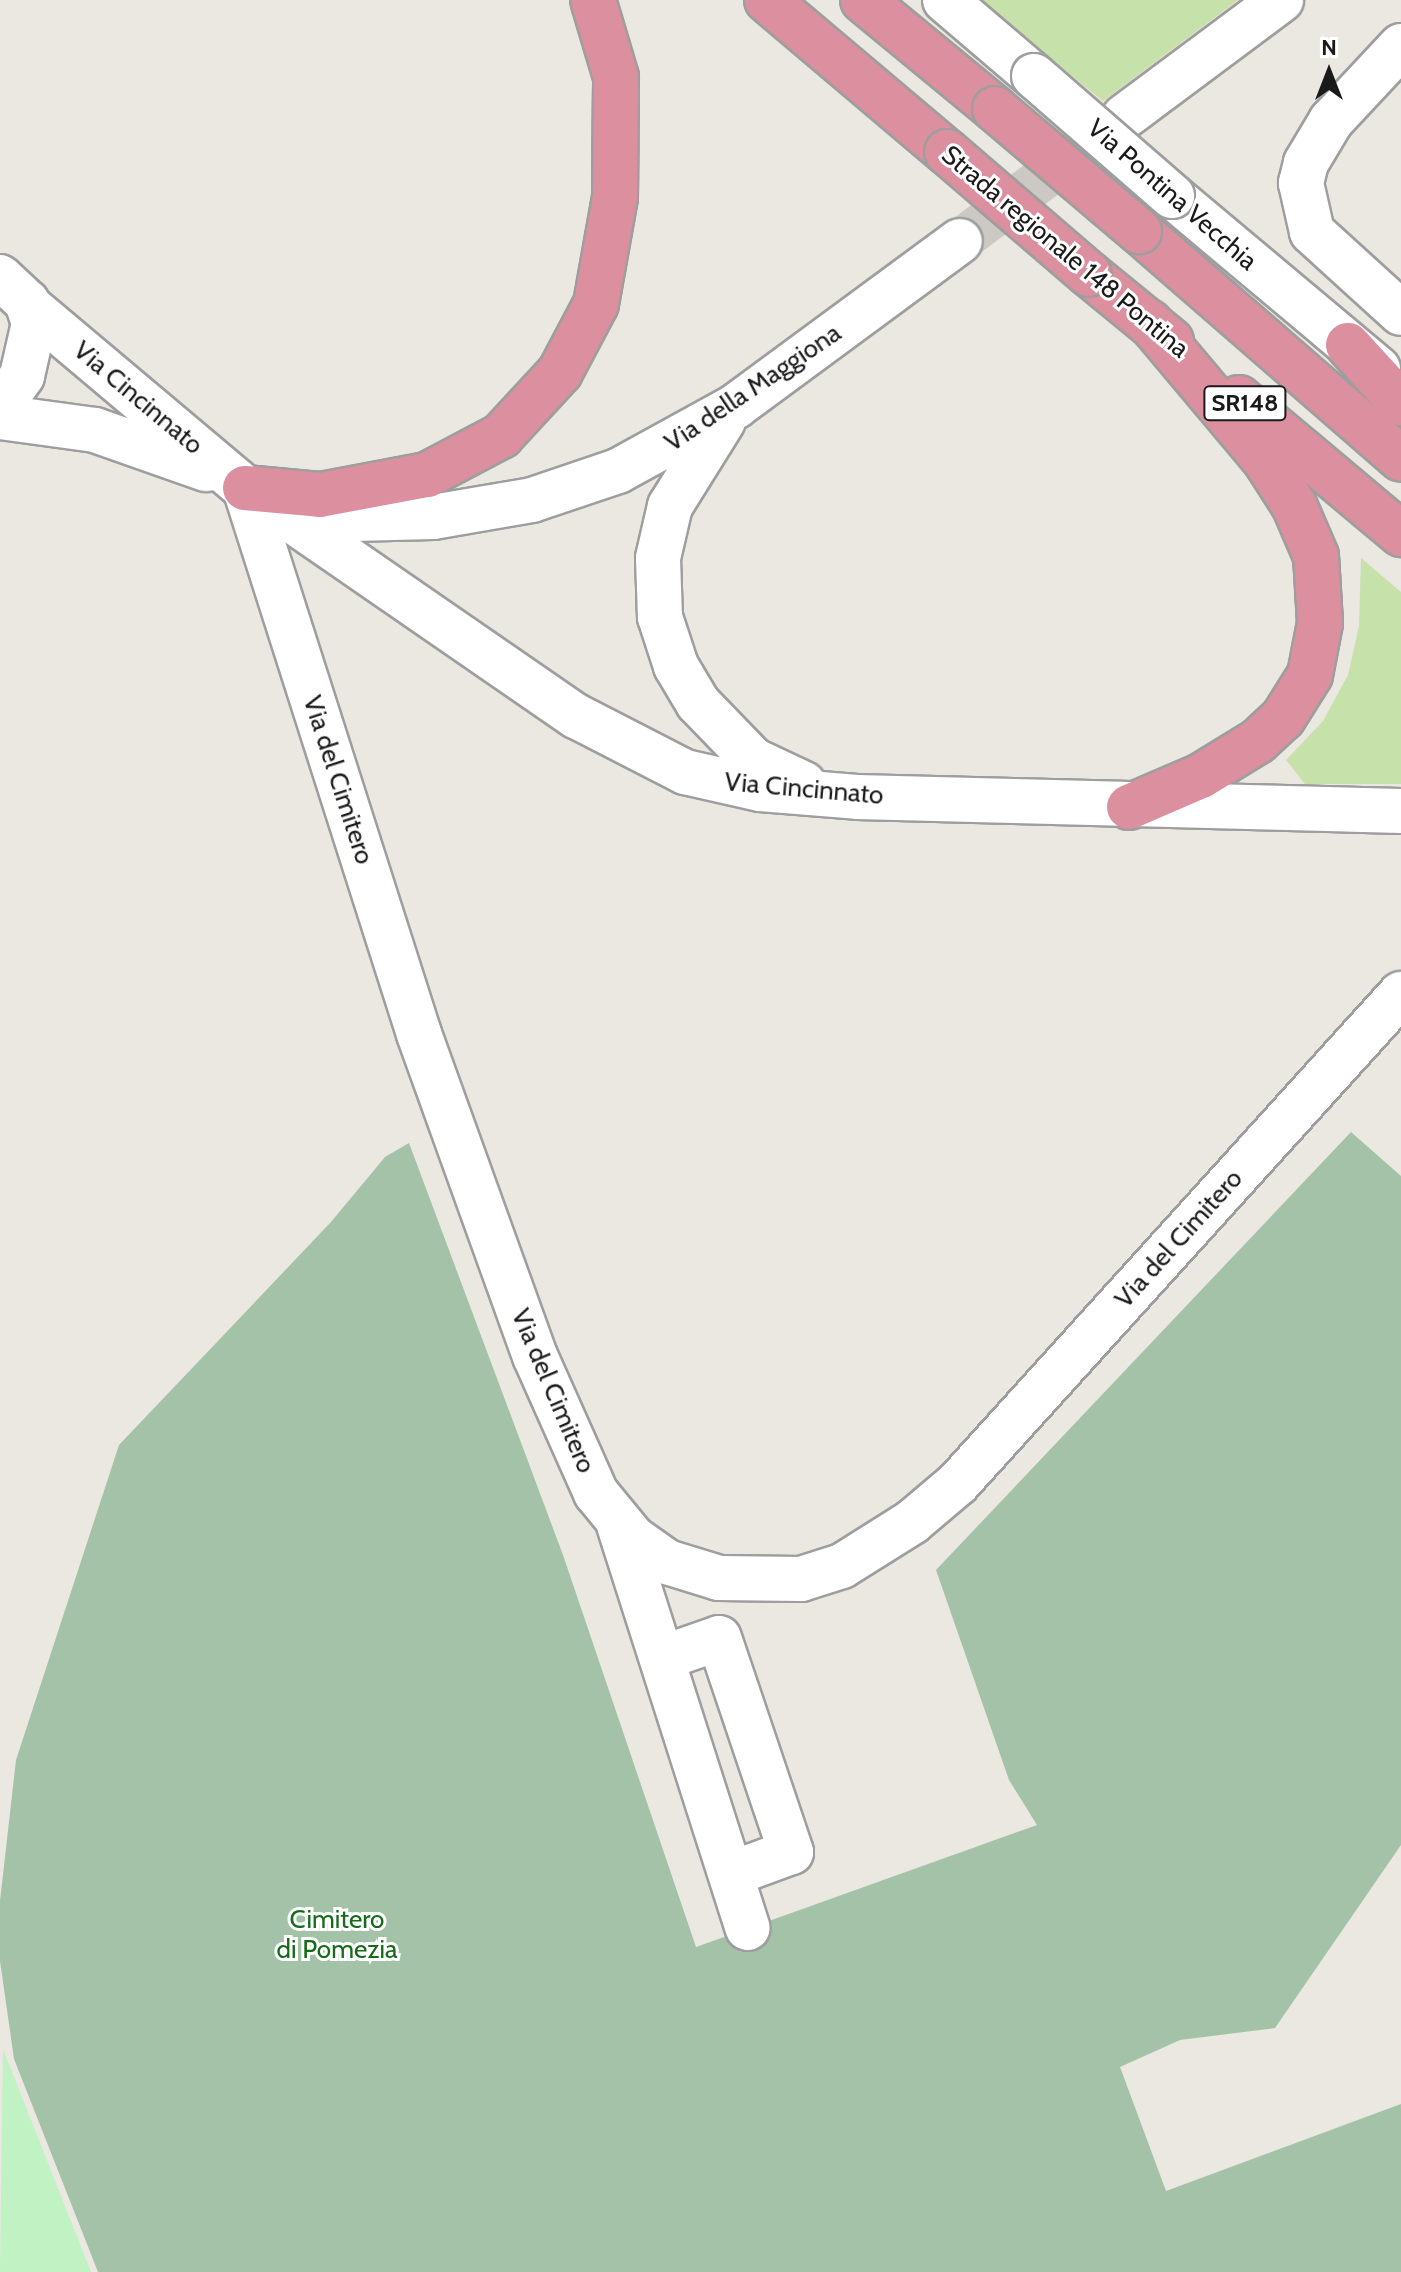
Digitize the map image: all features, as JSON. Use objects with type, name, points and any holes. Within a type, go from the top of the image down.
[{"type":"highway","points":[[245,488],[320,495],[427,475],[501,436],[560,372],[596,304],[615,197],[616,77],[593,0]]},
{"type":"highway","name":"Strada regionale 148 Pontina","points":[[767,0],[1401,534]]},
{"type":"highway","name":"SR148","points":[[863,0],[1139,231],[1401,459]]},
{"type":"highway","points":[[1129,807],[1213,770],[1258,741],[1283,718],[1310,675],[1320,623],[1316,556],[1284,487],[1149,322]]},
{"type":"highway","points":[[1348,345],[1401,403]]},
{"type":"street","name":"Via Pontina Vecchia","points":[[945,0],[1401,389]]},
{"type":"street","points":[[1124,117],[1281,0]]},
{"type":"street","points":[[1401,46],[1331,121],[1306,163],[1301,183],[1312,232],[1401,313]]},
{"type":"street","name":"Via della Maggiona","points":[[245,488],[307,511],[353,519],[485,511],[618,471],[736,406],[960,241]]},
{"type":"street","name":"Via Cincinnato","points":[[0,277],[31,308],[245,488],[576,716],[648,755],[717,782],[857,797],[1129,807],[1401,811]]},
{"type":"street","points":[[0,406],[18,384],[30,354],[31,308]]},
{"type":"street","points":[[736,406],[695,459],[670,506],[657,573],[667,640],[698,703],[734,744],[777,774],[857,797]]},
{"type":"street","name":"Via Cincinnato","points":[[0,417],[104,433],[245,488]]},
{"type":"street","name":"Via del Cimitero","points":[[245,488],[419,1034],[535,1356],[569,1441],[618,1523],[667,1562],[719,1578],[762,1582],[820,1574],[888,1539],[958,1483],[1401,994]]},
{"type":"street","points":[[285,613],[289,595],[305,575],[326,564],[352,562]]},
{"type":"street","points":[[618,1523],[748,1928]]},
{"type":"street","points":[[662,1658],[719,1638],[791,1852],[731,1874]]},
{"type":"green space","points":[[978,0],[1238,0],[1103,101]]},
{"type":"green space","points":[[1361,558],[1401,592],[1401,784],[1305,784],[1286,760],[1323,721],[1348,675],[1359,626]]},
{"type":"green space","name":"Cimitero di Pomezia","points":[[1351,1132],[1401,1176],[1401,1845],[1275,2028],[1180,2040],[1120,2067],[1166,2191],[1401,2104],[1401,2272],[98,2272],[14,2059],[0,1961],[0,1901],[16,1760],[119,1445],[331,1222],[385,1157],[409,1143],[563,1555],[696,1947],[1037,1825],[1009,1780],[936,1570]]},
{"type":"green space","points":[[3,2049],[91,2272],[0,2272]]},
{"type":"tunnel","points":[[960,241],[1124,117]]}]
